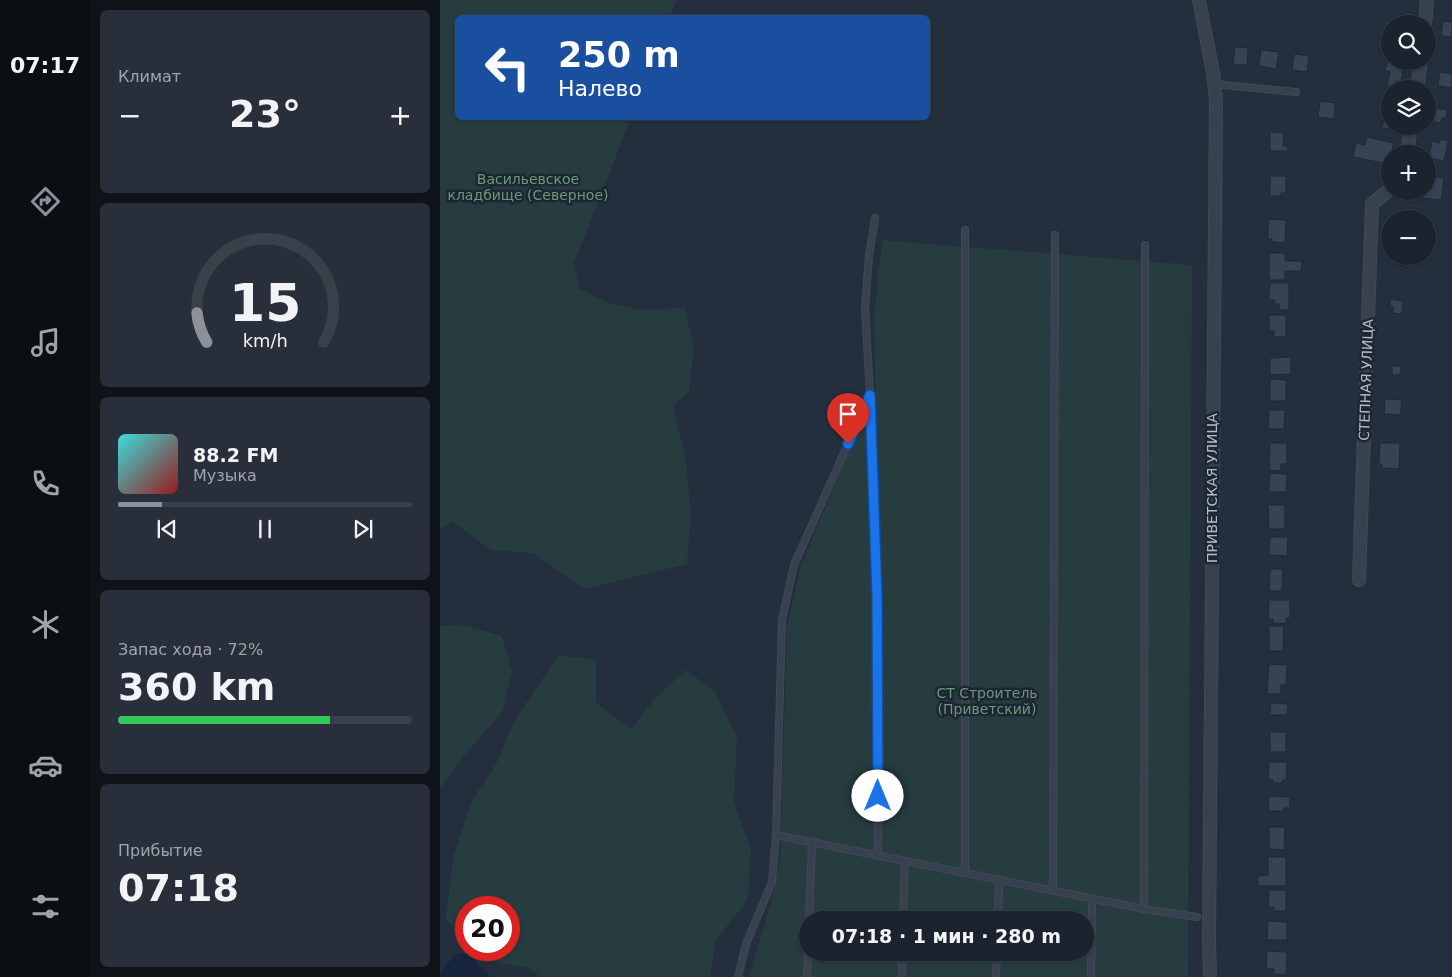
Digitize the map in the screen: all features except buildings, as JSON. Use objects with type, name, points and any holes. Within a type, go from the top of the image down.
[{"type":"street","name":"ПРИВЕТСКАЯ УЛИЦА","points":[[1199,0],[1216,100],[1214,166],[1210,977]]},
{"type":"street","points":[[1426,15],[1427,0]]},
{"type":"street","name":"СТЕПНАЯ УЛИЦА","points":[[1358,580],[1372,204],[1381,196]]},
{"type":"lane","points":[[1214,84],[1296,92]]},
{"type":"lane","points":[[875,218],[869,256],[865,308],[877,596],[878,855]]},
{"type":"lane","points":[[965,230],[965,873]]},
{"type":"lane","points":[[1053,891],[1055,235]]},
{"type":"lane","points":[[1144,908],[1145,245]]},
{"type":"lane","points":[[738,977],[746,944],[772,882],[776,836],[782,620],[794,565],[870,395]]},
{"type":"lane","points":[[776,836],[1053,891],[1197,917]]},
{"type":"lane","points":[[809,911],[812,842]]},
{"type":"lane","points":[[903,911],[905,861]]},
{"type":"lane","points":[[998,911],[999,880]]},
{"type":"lane","points":[[1091,977],[1092,898]]},
{"type":"lane","points":[[807,977],[808,961]]},
{"type":"lane","points":[[902,961],[902,977]]},
{"type":"lane","points":[[996,977],[997,961]]},
{"type":"green space","name":"Васильевское кладбище (Северное)","points":[[440,0],[677,0],[671,15],[455,15],[455,120],[630,120],[574,263],[579,288],[611,304],[642,310],[685,308],[694,351],[689,391],[673,406],[686,461],[691,514],[687,564],[585,589],[533,553],[491,550],[453,522],[440,529]]},
{"type":"green space","name":"СТ Строитель (Приветский)","points":[[882,240],[1192,265],[1188,977],[749,977],[771,902],[780,860],[787,625],[800,568],[860,426],[876,423],[874,316]]},
{"type":"green space","points":[[464,625],[502,636],[512,671],[503,711],[463,757],[440,788],[440,626]]},
{"type":"green space","points":[[559,655],[596,660],[596,703],[631,729],[657,696],[686,670],[715,692],[737,737],[734,803],[751,849],[748,900],[716,940],[710,977],[541,977],[528,968],[489,961],[520,961],[520,896],[455,896],[455,929],[446,919],[453,858],[472,800],[496,764],[514,721]]},
{"type":"water","points":[[455,954],[455,961],[475,961],[491,977],[440,977],[440,973]]},
{"type":"route","points":[[848,444],[870,395],[877,596],[878,796]]}]
